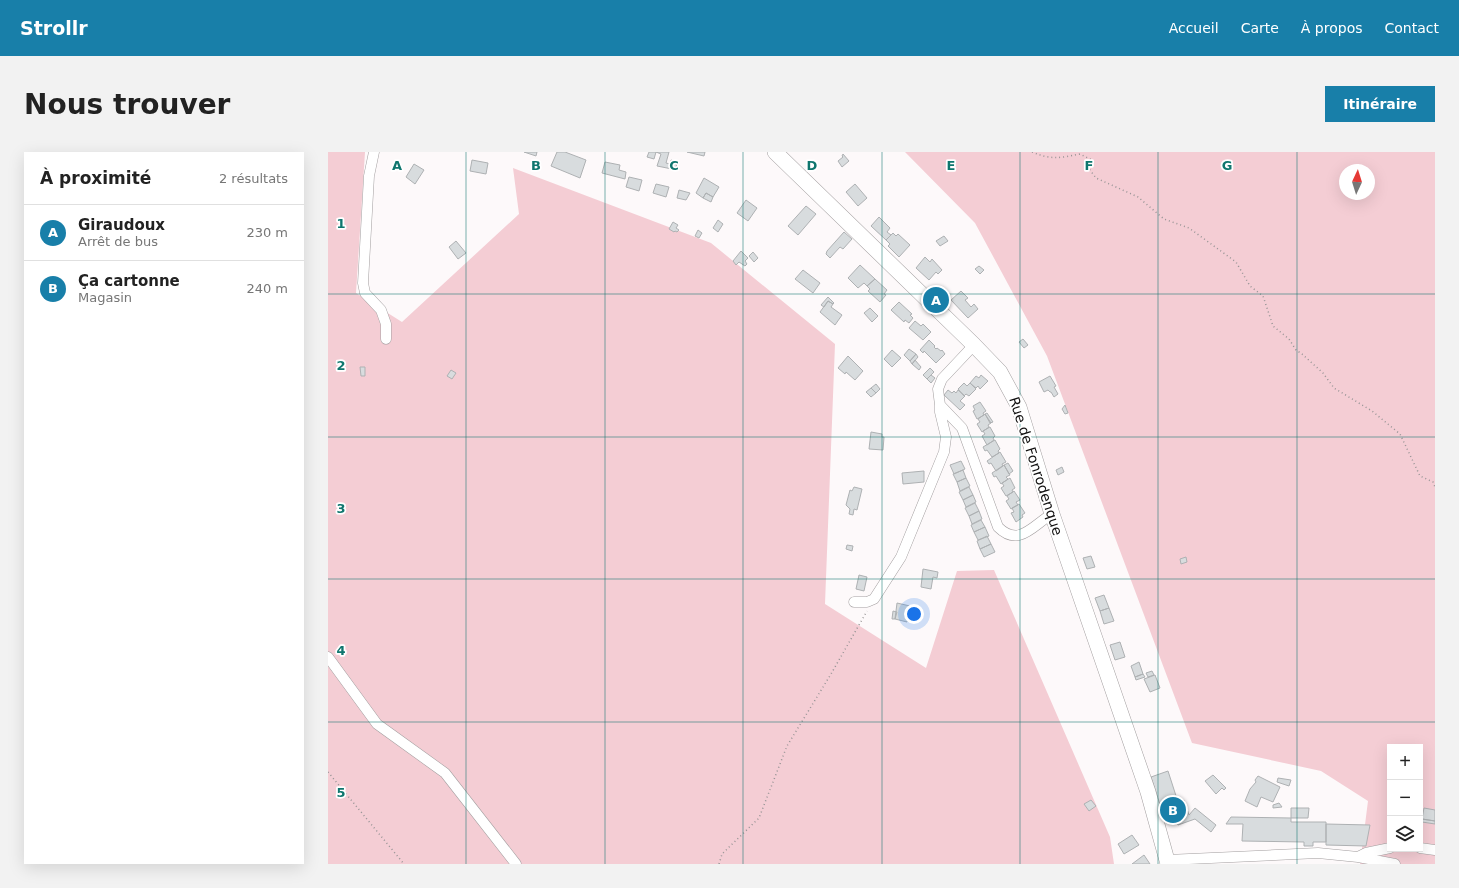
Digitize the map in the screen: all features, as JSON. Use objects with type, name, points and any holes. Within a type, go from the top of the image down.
[{"type":"street","points":[[374,152],[369,176],[363,283],[366,293],[381,310],[386,324],[386,340]]},
{"type":"street","name":"Rue de Fonrodenque","points":[[775,152],[1000,372],[1020,407],[1052,514],[1148,792],[1168,862]]},
{"type":"street","points":[[854,602],[867,602],[874,599],[901,556],[944,452],[946,437],[940,412],[938,389],[942,379],[974,345]]},
{"type":"street","points":[[940,405],[962,428],[998,527],[1012,536],[1025,534],[1052,514]]},
{"type":"street","points":[[328,657],[377,724],[445,773],[516,864]]},
{"type":"street","points":[[1423,848],[1435,850]]},
{"type":"street","points":[[1358,857],[1366,853],[1387,849]]},
{"type":"street","points":[[1168,862],[1318,853],[1358,857],[1395,864]]},
{"type":"path","points":[[1032,152],[1045,157],[1064,157],[1080,154],[1092,160],[1090,170],[1096,178],[1138,196],[1164,219],[1190,228],[1236,262],[1250,286],[1263,296],[1273,326],[1289,339],[1296,350],[1323,373],[1334,388],[1372,411],[1400,434],[1420,476],[1433,482],[1435,487]]},
{"type":"path","points":[[719,864],[722,854],[759,818],[787,746],[874,599]]},
{"type":"path","points":[[328,772],[404,864]]},
{"type":"shaded area","points":[[328,152],[365,152],[356,293],[402,322],[519,214],[513,168],[711,243],[835,344],[825,604],[926,668],[957,571],[994,570],[1110,837],[1114,864],[328,864]]},
{"type":"shaded area","points":[[905,152],[1435,152],[1435,864],[1360,864],[1368,801],[1321,771],[1192,743],[1047,356],[975,223]]},
{"type":"building","points":[[524,152],[537,152],[536,156]]},
{"type":"building","points":[[557,152],[565,152],[586,160],[580,178],[551,166]]},
{"type":"building","points":[[649,152],[656,152],[654,159],[647,157]]},
{"type":"building","points":[[656,152],[669,152],[666,163],[670,164],[671,160],[674,161],[672,169],[657,166],[661,154]]},
{"type":"building","points":[[687,152],[705,152],[704,156]]},
{"type":"building","points":[[843,154],[849,161],[842,167],[838,161],[843,157]]},
{"type":"building","points":[[472,160],[488,163],[486,174],[470,171]]},
{"type":"building","points":[[674,161],[676,162],[675,164],[677,164],[675,170],[672,169]]},
{"type":"building","points":[[605,162],[620,165],[619,170],[626,172],[625,179],[602,173]]},
{"type":"building","points":[[414,164],[424,170],[415,184],[406,177]]},
{"type":"building","points":[[629,177],[642,180],[639,191],[626,187]]},
{"type":"building","points":[[704,178],[719,187],[713,197],[706,193],[703,198],[696,193]]},
{"type":"building","points":[[656,184],[669,187],[666,197],[653,193]]},
{"type":"building","points":[[855,184],[867,198],[858,206],[846,192]]},
{"type":"building","points":[[679,190],[690,193],[686,200],[677,198]]},
{"type":"building","points":[[706,193],[713,197],[711,202],[703,198]]},
{"type":"building","points":[[746,200],[757,208],[748,221],[737,213]]},
{"type":"building","points":[[806,206],[816,214],[798,235],[788,226]]},
{"type":"building","points":[[879,217],[890,228],[887,232],[891,235],[886,240],[871,226]]},
{"type":"building","points":[[718,220],[723,224],[718,232],[713,228]]},
{"type":"building","points":[[673,222],[678,225],[676,228],[679,230],[677,232],[669,229]]},
{"type":"building","points":[[698,230],[702,233],[699,238],[695,236]]},
{"type":"building","points":[[844,232],[852,239],[843,249],[840,247],[830,258],[826,254],[827,251]]},
{"type":"building","points":[[893,233],[896,236],[898,234],[910,245],[899,257],[888,246],[890,244],[886,240]]},
{"type":"building","points":[[944,236],[948,241],[940,246],[936,241]]},
{"type":"building","points":[[456,241],[466,253],[458,259],[449,247]]},
{"type":"building","points":[[741,251],[748,258],[745,261],[747,264],[745,266],[739,262],[736,265],[733,261]]},
{"type":"building","points":[[753,252],[758,258],[754,262],[749,256]]},
{"type":"building","points":[[925,257],[930,262],[932,259],[942,270],[938,274],[936,272],[929,280],[916,268]]},
{"type":"building","points":[[860,265],[875,279],[867,286],[864,283],[858,288],[848,278]]},
{"type":"building","points":[[979,266],[984,270],[980,274],[975,269]]},
{"type":"building","points":[[803,270],[820,283],[813,293],[795,279]]},
{"type":"building","points":[[875,279],[887,290],[884,294],[886,295],[880,302],[868,291],[870,289],[867,286]]},
{"type":"building","points":[[961,291],[968,298],[965,300],[971,307],[974,304],[978,309],[968,318],[951,300]]},
{"type":"building","points":[[828,297],[834,303],[833,304],[828,301],[824,307],[821,305]]},
{"type":"building","points":[[828,301],[833,304],[831,307],[842,315],[835,325],[820,312]]},
{"type":"building","points":[[899,302],[912,314],[910,315],[913,318],[909,323],[905,320],[904,322],[891,310]]},
{"type":"building","points":[[870,308],[878,316],[872,322],[864,313]]},
{"type":"building","points":[[915,321],[921,326],[923,324],[931,332],[923,340],[909,328]]},
{"type":"building","points":[[1023,339],[1028,345],[1024,348],[1019,342]]},
{"type":"building","points":[[929,340],[936,349],[942,350],[945,354],[936,363],[924,351],[923,353],[920,350]]},
{"type":"building","points":[[909,349],[916,354],[910,361],[904,355]]},
{"type":"building","points":[[892,350],[901,358],[892,367],[884,359]]},
{"type":"building","points":[[916,354],[918,357],[912,364],[910,361]]},
{"type":"building","points":[[848,356],[863,371],[855,380],[846,372],[845,374],[838,368]]},
{"type":"building","points":[[915,360],[921,367],[919,370],[912,364]]},
{"type":"building","points":[[360,367],[365,367],[365,376],[361,376]]},
{"type":"building","points":[[930,368],[934,372],[927,379],[923,375]]},
{"type":"building","points":[[451,370],[456,373],[452,379],[447,376]]},
{"type":"building","points":[[931,375],[935,378],[931,383],[927,379]]},
{"type":"building","points":[[981,375],[988,381],[980,389],[978,386],[976,388],[970,383],[976,376],[979,378]]},
{"type":"building","points":[[1050,376],[1056,386],[1054,387],[1058,394],[1054,397],[1048,390],[1044,392],[1039,382]]},
{"type":"building","points":[[964,383],[967,386],[970,383],[976,389],[969,396],[966,394],[964,396],[958,389]]},
{"type":"building","points":[[876,384],[880,389],[876,393],[871,388]]},
{"type":"building","points":[[871,388],[876,393],[871,397],[866,392]]},
{"type":"building","points":[[948,390],[952,393],[954,391],[956,393],[958,390],[965,396],[960,401],[965,405],[960,410],[944,395]]},
{"type":"building","points":[[980,402],[986,411],[983,413],[984,415],[977,419],[973,411],[975,410],[973,406]]},
{"type":"building","points":[[1065,405],[1068,413],[1065,414],[1062,409]]},
{"type":"building","points":[[987,413],[993,422],[990,423],[985,414]]},
{"type":"building","points":[[985,414],[991,423],[988,425],[989,427],[982,432],[977,424],[980,422],[978,419]]},
{"type":"building","points":[[990,427],[995,436],[993,438],[994,440],[987,445],[982,436],[985,434],[983,431]]},
{"type":"building","points":[[871,432],[882,434],[882,437],[884,437],[883,450],[869,449]]},
{"type":"building","points":[[995,440],[1000,449],[998,451],[999,453],[992,457],[983,447]]},
{"type":"building","points":[[1000,452],[1006,462],[996,471],[991,463],[989,464],[987,461]]},
{"type":"building","points":[[961,461],[965,469],[954,474],[950,465]]},
{"type":"building","points":[[1008,463],[1013,471],[1009,474],[1004,465]]},
{"type":"building","points":[[1004,465],[1010,475],[1006,477],[1008,479],[1001,484],[992,473]]},
{"type":"building","points":[[1062,467],[1064,472],[1058,475],[1056,470]]},
{"type":"building","points":[[963,470],[966,478],[957,482],[953,474]]},
{"type":"building","points":[[924,471],[924,482],[903,484],[902,473]]},
{"type":"building","points":[[966,478],[970,486],[960,491],[957,482]]},
{"type":"building","points":[[1010,478],[1015,488],[1012,490],[1013,492],[1006,496],[1001,488],[1004,486],[1002,483]]},
{"type":"building","points":[[854,487],[862,489],[857,510],[854,509],[853,515],[849,514],[850,509],[846,505],[850,490],[852,491]]},
{"type":"building","points":[[969,487],[973,495],[963,500],[959,492]]},
{"type":"building","points":[[1014,491],[1020,500],[1016,502],[1018,505],[1011,509],[1006,501],[1009,499],[1007,496]]},
{"type":"building","points":[[973,495],[976,502],[966,507],[963,500]]},
{"type":"building","points":[[975,503],[979,511],[969,516],[965,508]]},
{"type":"building","points":[[1019,504],[1025,513],[1022,515],[1023,517],[1016,522],[1011,513],[1014,512],[1012,508]]},
{"type":"building","points":[[979,511],[982,519],[972,524],[969,516]]},
{"type":"building","points":[[981,520],[985,527],[974,532],[971,525]]},
{"type":"building","points":[[985,527],[989,536],[978,540],[974,532]]},
{"type":"building","points":[[987,536],[991,544],[980,549],[977,541]]},
{"type":"building","points":[[991,544],[995,552],[984,557],[980,549]]},
{"type":"building","points":[[847,545],[853,546],[852,551],[846,549]]},
{"type":"building","points":[[1091,556],[1095,567],[1087,569],[1083,558]]},
{"type":"building","points":[[1186,557],[1187,562],[1181,564],[1180,559]]},
{"type":"building","points":[[923,569],[938,572],[937,578],[933,577],[931,589],[921,587]]},
{"type":"building","points":[[859,575],[867,577],[864,591],[856,589]]},
{"type":"building","points":[[1104,595],[1109,608],[1100,611],[1095,598]]},
{"type":"building","points":[[897,603],[910,606],[907,622],[895,619]]},
{"type":"building","points":[[1109,608],[1114,621],[1104,624],[1100,611]]},
{"type":"building","points":[[893,611],[897,612],[895,619],[892,619]]},
{"type":"building","points":[[1120,642],[1125,657],[1115,660],[1110,645]]},
{"type":"building","points":[[1139,662],[1143,674],[1135,677],[1131,666]]},
{"type":"building","points":[[1152,671],[1154,675],[1148,677],[1146,673]]},
{"type":"building","points":[[1143,674],[1145,677],[1136,680],[1135,677]]},
{"type":"building","points":[[1155,675],[1160,688],[1150,692],[1144,679]]},
{"type":"building","points":[[1168,771],[1178,802],[1184,800],[1189,815],[1195,808],[1216,825],[1211,832],[1195,819],[1178,825],[1176,820],[1166,823],[1151,777]]},
{"type":"building","points":[[1213,775],[1226,788],[1224,790],[1222,788],[1216,794],[1205,781]]},
{"type":"building","points":[[1258,776],[1280,787],[1273,802],[1261,797],[1257,807],[1245,801]]},
{"type":"building","points":[[1278,778],[1291,780],[1289,786],[1277,782]]},
{"type":"building","points":[[1091,800],[1096,806],[1089,811],[1084,804]]},
{"type":"building","points":[[1279,803],[1282,807],[1273,808],[1273,805]]},
{"type":"building","points":[[1291,808],[1309,808],[1308,818],[1291,818]]},
{"type":"building","points":[[1424,808],[1435,810],[1435,821],[1423,819]]},
{"type":"building","points":[[1231,817],[1291,818],[1291,822],[1326,822],[1326,842],[1313,842],[1313,846],[1304,846],[1304,842],[1242,841],[1243,824],[1226,824]]},
{"type":"building","points":[[1423,819],[1435,821],[1435,824],[1423,822]]},
{"type":"building","points":[[1326,824],[1370,825],[1366,846],[1326,845]]},
{"type":"building","points":[[1132,835],[1139,845],[1124,854],[1118,844]]},
{"type":"building","points":[[1144,855],[1150,864],[1132,864]]},
{"type":"place","name":"Giraudoux","points":[[936,300]]},
{"type":"place","name":"Ça cartonne","points":[[1173,810]]}]
